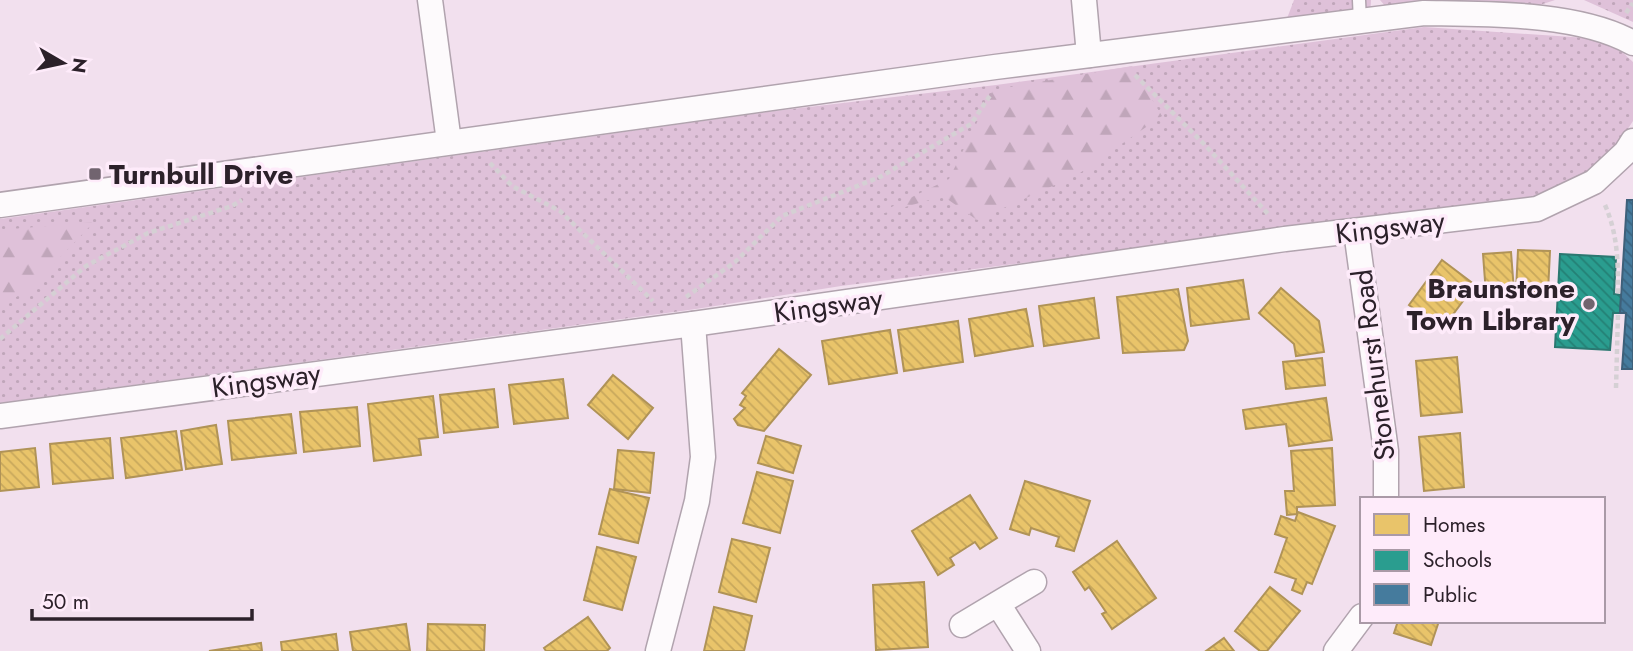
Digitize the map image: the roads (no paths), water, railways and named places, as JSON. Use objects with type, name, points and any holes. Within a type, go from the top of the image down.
[{"type":"street","points":[[430,0],[449,142]]},
{"type":"street","points":[[1084,0],[1089,55]]},
{"type":"street","points":[[0,205],[995,66],[1283,29],[1359,11],[1554,19],[1621,36],[1633,43]]},
{"type":"street","name":"Kingsway","points":[[0,416],[665,320],[693,324],[1285,239],[1537,209],[1594,182],[1626,152],[1633,141]]},
{"type":"street","name":"Stonehurst Road","points":[[1356,231],[1386,451],[1386,497]]},
{"type":"street","points":[[658,651],[697,501],[703,457],[693,324]]},
{"type":"street","points":[[962,625],[1034,582]]},
{"type":"street","points":[[998,604],[1028,651]]},
{"type":"street","points":[[1336,651],[1360,619]]},
{"type":"place","name":"Turnbull Drive","points":[[95,174]]},
{"type":"place","name":"Braunstone Town Library","points":[[1589,304]]}]
